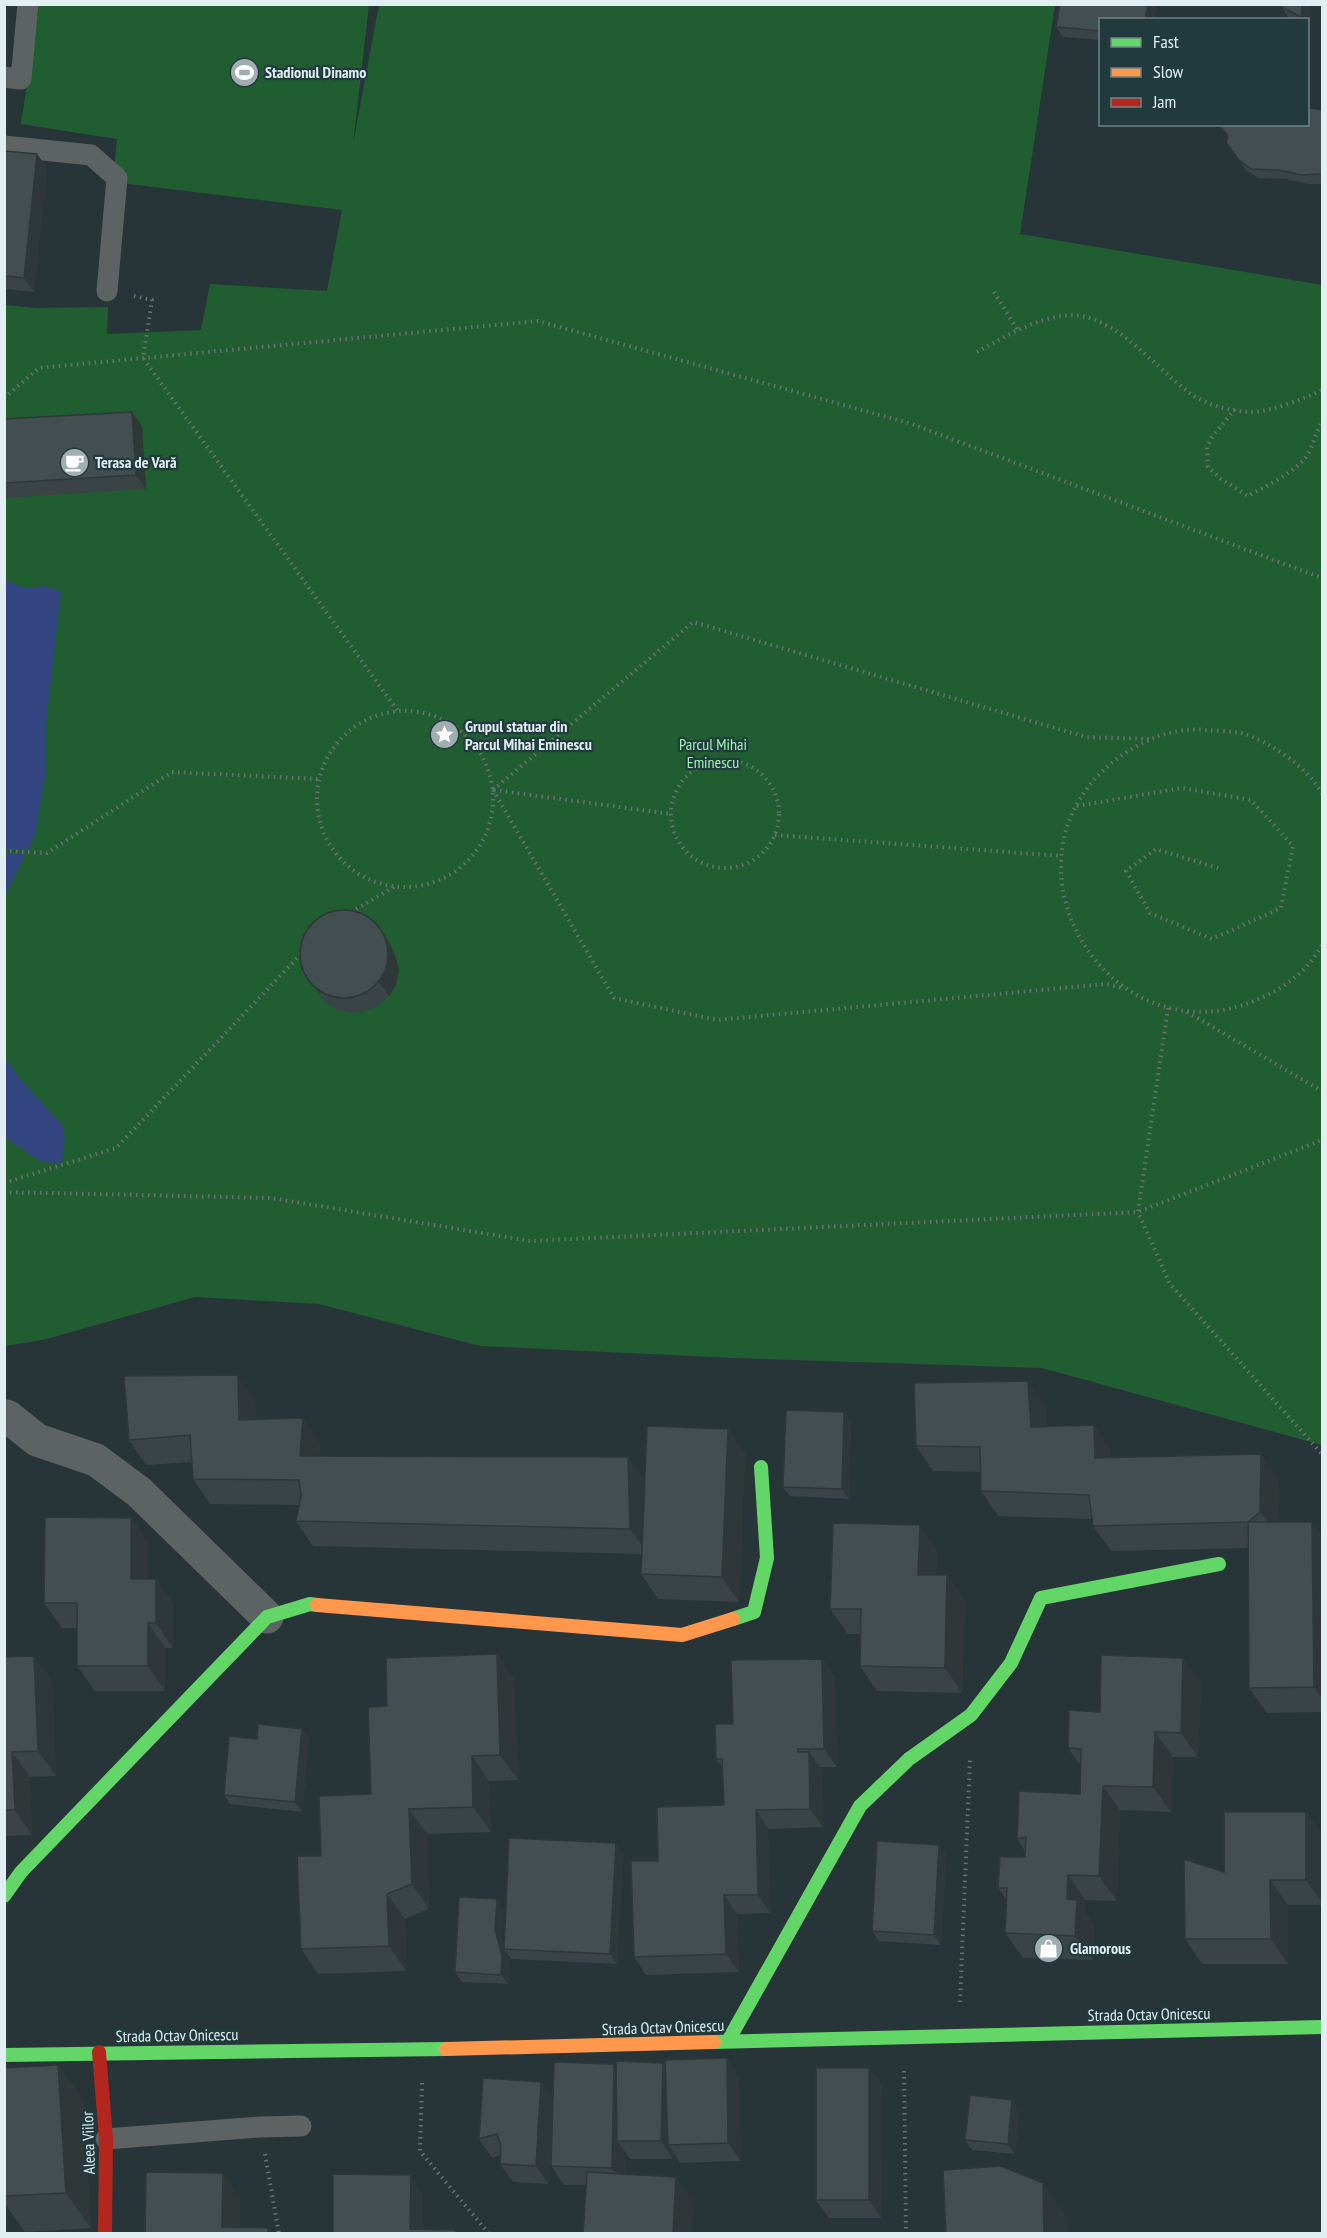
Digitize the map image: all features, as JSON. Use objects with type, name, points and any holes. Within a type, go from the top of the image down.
[{"type":"street","points":[[7,1416],[37,1440],[96,1460],[139,1492],[267,1617]]},
{"type":"street","points":[[4,1896],[21,1872],[267,1617],[310,1604],[682,1635],[754,1612],[767,1558],[761,1467]]},
{"type":"street","points":[[728,2041],[860,1806],[909,1759],[971,1715],[1011,1663],[1041,1598],[1219,1564]]},
{"type":"street","name":"Strada Octav Onicescu","points":[[4,2055],[99,2052],[424,2050],[1323,2027]]},
{"type":"street","name":"Aleea Viilor","points":[[99,2052],[106,2139],[105,2234]]},
{"type":"lane","points":[[4,77],[21,79],[28,4]]},
{"type":"lane","points":[[4,146],[91,155],[117,178],[107,291]]},
{"type":"lane","points":[[106,2139],[301,2126]]},
{"type":"path","points":[[107,291],[152,300],[143,358],[397,710]]},
{"type":"path","points":[[994,292],[1017,329]]},
{"type":"path","points":[[977,352],[1017,329],[1063,315],[1094,318],[1112,328],[1193,395],[1222,407],[1253,412],[1309,397],[1323,390]]},
{"type":"path","points":[[4,398],[39,368],[538,321],[909,423],[1323,578]]},
{"type":"path","points":[[1235,409],[1212,437],[1207,447],[1208,467],[1221,479],[1248,496],[1281,479],[1308,454],[1316,432],[1323,423]]},
{"type":"path","points":[[1123,988],[1106,984],[717,1020],[614,998],[494,790],[486,764],[471,740],[450,723],[425,712],[397,710],[370,717],[346,732],[328,753],[318,779],[316,808],[324,837],[341,861],[365,878],[394,887],[420,887],[445,878],[467,863],[483,841],[492,816],[494,790],[693,622],[1086,737],[1149,739],[1195,729],[1242,734],[1285,753],[1323,794]]},
{"type":"path","points":[[1149,739],[1120,755],[1095,778],[1077,806],[1067,830],[1062,856],[1063,894],[1075,930],[1095,962],[1123,988],[1145,1000],[1168,1008],[1187,1011],[1234,1010],[1277,992],[1313,962],[1323,945]]},
{"type":"path","points":[[726,761],[743,764],[759,772],[770,785],[777,801],[778,818],[775,835],[765,850],[750,862],[733,868],[715,867],[697,861],[683,849],[674,832],[671,814],[673,797],[681,782],[694,770],[709,763],[726,761]]},
{"type":"path","points":[[4,851],[47,853],[172,772],[318,779]]},
{"type":"path","points":[[1077,806],[1182,788],[1251,800],[1293,846],[1281,908],[1212,939],[1150,913],[1126,871],[1156,849],[1218,868]]},
{"type":"path","points":[[494,790],[671,814]]},
{"type":"path","points":[[775,835],[1062,856]]},
{"type":"path","points":[[347,914],[394,887]]},
{"type":"path","points":[[4,1183],[116,1148],[304,951]]},
{"type":"path","points":[[1168,1008],[1138,1212],[1170,1284],[1323,1454]]},
{"type":"path","points":[[1187,1011],[1323,1091]]},
{"type":"path","points":[[4,1192],[271,1198],[530,1240],[1138,1212],[1323,1140]]},
{"type":"path","points":[[959,2035],[971,1715]]},
{"type":"path","points":[[904,2037],[906,2234]]},
{"type":"path","points":[[424,2050],[420,2151],[489,2234]]},
{"type":"path","points":[[260,2127],[279,2234]]},
{"type":"green space","name":"Parcul Mihai Eminescu","points":[[39,5],[369,5],[353,144],[379,5],[1055,5],[1020,234],[1322,285],[1322,1445],[1042,1368],[732,1358],[480,1346],[319,1304],[195,1297],[43,1340],[5,1346],[4,305],[36,308],[108,307],[107,334],[201,330],[210,284],[327,291],[342,210],[113,182],[117,139],[21,124]]},
{"type":"water","points":[[4,579],[23,588],[46,586],[61,592],[46,724],[46,771],[35,835],[28,850],[5,850]]},
{"type":"water","points":[[26,853],[5,897],[5,854]]},
{"type":"water","points":[[4,1057],[21,1080],[63,1126],[65,1140],[61,1163],[41,1162],[5,1137]]},
{"type":"building","points":[[1060,4],[1148,4],[1145,18],[1099,18],[1099,31],[1056,27]]},
{"type":"building","points":[[1280,4],[1302,4],[1301,17],[1282,7]]},
{"type":"building","points":[[1309,108],[1323,110],[1323,174],[1301,175],[1279,170],[1251,169],[1239,160],[1226,142],[1228,136],[1220,126],[1309,126]]},
{"type":"building","points":[[4,151],[37,154],[24,278],[4,276]]},
{"type":"building","name":"Terasa de Vară","points":[[132,412],[136,475],[4,483],[4,419]]},
{"type":"building","points":[[344,910],[361,913],[375,923],[385,937],[388,954],[385,971],[375,985],[361,995],[344,998],[327,995],[313,985],[303,971],[300,954],[303,937],[313,923],[327,913]]},
{"type":"building","points":[[238,1375],[239,1420],[303,1418],[300,1456],[628,1457],[630,1529],[296,1521],[301,1496],[299,1480],[193,1479],[190,1435],[129,1440],[124,1376]]},
{"type":"building","points":[[1028,1381],[1031,1427],[1094,1425],[1095,1458],[1261,1454],[1260,1512],[1248,1522],[1093,1526],[1089,1495],[981,1491],[980,1447],[916,1446],[914,1383]]},
{"type":"building","points":[[786,1410],[844,1412],[842,1489],[783,1487]]},
{"type":"building","points":[[647,1426],[728,1429],[722,1577],[641,1574]]},
{"type":"building","points":[[45,1517],[131,1518],[131,1579],[156,1579],[156,1623],[148,1623],[148,1666],[77,1666],[77,1603],[44,1603]]},
{"type":"building","points":[[1248,1522],[1312,1522],[1314,1687],[1249,1688]]},
{"type":"building","points":[[833,1523],[920,1525],[918,1575],[947,1575],[945,1668],[860,1666],[861,1609],[830,1609]]},
{"type":"building","points":[[497,1654],[500,1755],[472,1756],[473,1807],[409,1809],[412,1884],[387,1894],[389,1946],[301,1949],[297,1856],[321,1856],[319,1796],[371,1794],[368,1707],[387,1706],[386,1658]]},
{"type":"building","points":[[1101,1655],[1183,1658],[1181,1733],[1155,1732],[1153,1787],[1103,1786],[1099,1876],[1068,1875],[1067,1899],[1077,1900],[1075,1936],[1005,1933],[1007,1888],[998,1888],[1000,1857],[1025,1857],[1026,1837],[1017,1839],[1019,1791],[1080,1794],[1081,1749],[1068,1748],[1069,1710],[1100,1712]]},
{"type":"building","points":[[34,1656],[38,1751],[12,1752],[15,1810],[4,1810],[4,1657]]},
{"type":"building","points":[[822,1659],[824,1749],[798,1749],[798,1752],[809,1752],[810,1809],[756,1810],[758,1895],[724,1895],[726,1954],[634,1957],[631,1861],[658,1861],[657,1807],[724,1805],[722,1759],[716,1759],[715,1724],[733,1724],[731,1660]]},
{"type":"building","points":[[258,1724],[302,1729],[295,1802],[224,1795],[229,1736],[257,1739]]},
{"type":"building","points":[[1224,1812],[1306,1812],[1306,1880],[1270,1880],[1271,1939],[1185,1939],[1184,1859],[1224,1872]]},
{"type":"building","points":[[509,1838],[616,1843],[610,1954],[504,1949]]},
{"type":"building","points":[[877,1841],[939,1845],[934,1935],[872,1931]]},
{"type":"building","points":[[459,1897],[497,1899],[495,1930],[502,1955],[501,1975],[455,1972]]},
{"type":"building","points":[[727,2058],[728,2143],[668,2145],[665,2060]]},
{"type":"building","points":[[616,2061],[663,2063],[661,2141],[617,2141]]},
{"type":"building","points":[[554,2062],[614,2064],[612,2168],[551,2166]]},
{"type":"building","points":[[58,2065],[66,2193],[4,2196],[4,2068]]},
{"type":"building","points":[[816,2068],[869,2068],[869,2200],[816,2200]]},
{"type":"building","points":[[483,2078],[541,2082],[536,2166],[500,2164],[501,2146],[497,2134],[479,2139]]},
{"type":"building","points":[[970,2095],[1012,2100],[1008,2144],[965,2140]]},
{"type":"building","points":[[1001,2166],[1043,2183],[1044,2234],[946,2234],[943,2170]]},
{"type":"building","points":[[146,2172],[223,2173],[222,2227],[268,2228],[268,2234],[145,2234]]},
{"type":"building","points":[[587,2172],[676,2177],[673,2234],[583,2234]]},
{"type":"building","points":[[333,2174],[411,2175],[410,2229],[456,2230],[456,2234],[333,2234]]},
{"type":"traffic: fast","points":[[733,1619],[754,1612],[767,1558],[761,1467]]},
{"type":"traffic: fast","points":[[728,2041],[860,1806],[909,1759],[971,1715],[1011,1663],[1041,1598],[1219,1564]]},
{"type":"traffic: fast","points":[[4,1896],[21,1872],[267,1617],[310,1604],[317,1605]]},
{"type":"traffic: fast","points":[[714,2042],[1322,2027]]},
{"type":"traffic: fast","points":[[4,2055],[446,2049]]},
{"type":"traffic: slow","points":[[317,1605],[682,1635],[733,1619]]},
{"type":"traffic: slow","points":[[446,2049],[714,2042]]},
{"type":"traffic: jam","points":[[99,2052],[106,2139],[105,2234]]},
{"type":"place","name":"Stadionul Dinamo","points":[[244,72]]},
{"type":"place","name":"Terasa de Vară","points":[[74,462]]},
{"type":"place","name":"Grupul statuar din Parcul Mihai Eminescu","points":[[444,735]]},
{"type":"place","name":"Glamorous","points":[[1049,1948]]}]
